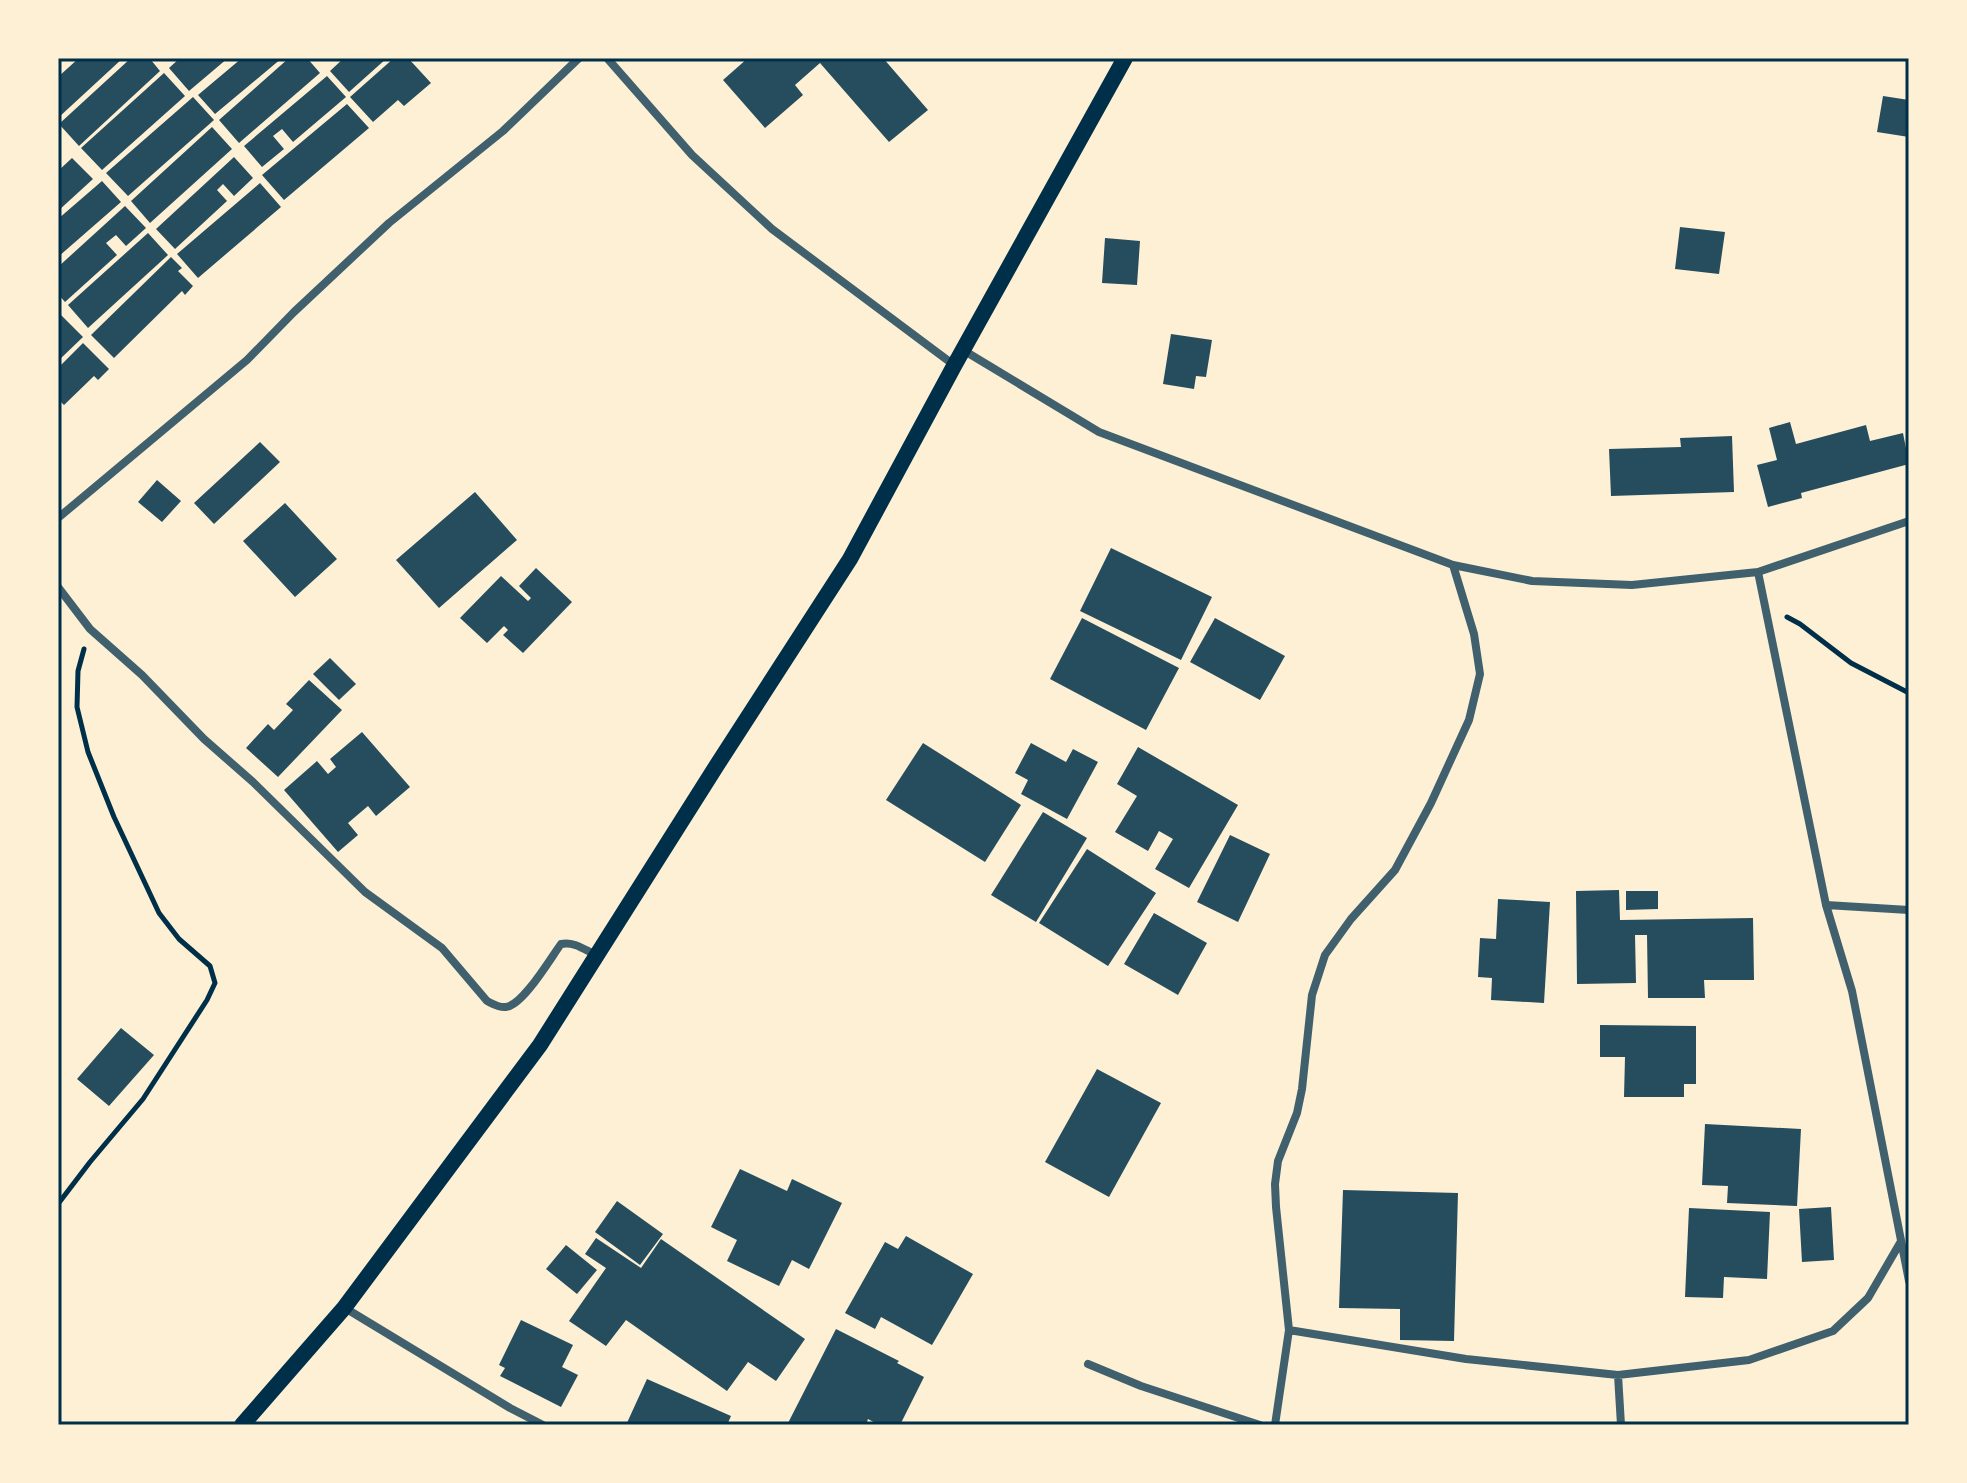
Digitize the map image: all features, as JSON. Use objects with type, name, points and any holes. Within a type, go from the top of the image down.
[{"type":"main road","points":[[242,1425],[344,1308],[540,1045],[850,559],[1125,58]]},
{"type":"street","points":[[58,518],[247,360],[389,223],[503,131],[579,58]]},
{"type":"street","points":[[607,58],[692,155],[772,229],[954,366]]},
{"type":"street","points":[[963,350],[1099,432],[1453,565],[1532,581],[1632,585],[1758,572],[1909,521]]},
{"type":"street","points":[[1275,1425],[1289,1330],[1275,1184],[1278,1161],[1297,1113],[1302,1089],[1312,995],[1325,955],[1351,919],[1395,870],[1431,803],[1469,720],[1480,674],[1474,634],[1453,565]]},
{"type":"street","points":[[1758,572],[1826,905],[1852,991],[1909,1281]]},
{"type":"street","points":[[58,587],[90,629],[142,675],[204,739],[253,782],[365,892],[442,948],[487,1001],[507,1007],[520,1000],[561,944],[574,944],[597,956]]},
{"type":"street","points":[[1826,905],[1909,910]]},
{"type":"street","points":[[1289,1330],[1466,1359],[1618,1375],[1749,1360],[1833,1331],[1868,1298],[1900,1242]]},
{"type":"street","points":[[344,1308],[543,1425]]},
{"type":"street","points":[[1088,1364],[1141,1386],[1260,1425]]},
{"type":"street","points":[[1618,1375],[1621,1425]]},
{"type":"path","points":[[1765,606],[1800,624],[1851,663],[1909,693]]},
{"type":"path","points":[[58,1204],[143,1099],[215,983],[210,966],[179,939],[159,913],[114,817],[88,752],[77,707],[78,671],[90,629]]},
{"type":"building","points":[[79,58],[123,58],[58,118],[58,77]]},
{"type":"building","points":[[131,58],[154,58],[151,60],[160,71],[79,146],[59,124]]},
{"type":"building","points":[[180,58],[228,58],[189,91],[169,68]]},
{"type":"building","points":[[242,58],[282,58],[215,114],[198,95]]},
{"type":"building","points":[[289,58],[307,58],[320,73],[239,143],[219,120]]},
{"type":"building","points":[[344,58],[387,58],[349,92],[330,71]]},
{"type":"building","points":[[394,58],[408,58],[431,83],[404,106],[398,100],[373,122],[350,97]]},
{"type":"building","points":[[748,58],[883,58],[928,110],[889,142],[820,63],[795,85],[803,95],[765,128],[723,80]]},
{"type":"building","points":[[164,73],[185,96],[102,170],[81,148]]},
{"type":"building","points":[[327,76],[346,97],[293,142],[282,129],[273,136],[284,149],[262,167],[244,146]]},
{"type":"building","points":[[1883,96],[1909,100],[1909,137],[1877,132]]},
{"type":"building","points":[[193,97],[214,120],[128,196],[106,173]]},
{"type":"building","points":[[347,104],[369,128],[284,200],[262,175]]},
{"type":"building","points":[[212,127],[232,149],[150,223],[131,201]]},
{"type":"building","points":[[234,157],[253,178],[234,196],[223,184],[217,190],[227,201],[175,249],[156,229]]},
{"type":"building","points":[[72,158],[93,179],[58,211],[58,171]]},
{"type":"building","points":[[102,181],[121,202],[58,257],[58,219]]},
{"type":"building","points":[[260,183],[281,207],[198,278],[177,254]]},
{"type":"building","points":[[125,206],[146,228],[126,246],[116,235],[106,243],[117,255],[65,302],[58,294],[58,267]]},
{"type":"building","points":[[1680,227],[1725,232],[1719,274],[1675,269]]},
{"type":"building","points":[[148,233],[168,255],[88,328],[68,305]]},
{"type":"building","points":[[1105,238],[1140,241],[1137,285],[1102,283]]},
{"type":"building","points":[[171,257],[182,268],[178,271],[193,286],[185,295],[182,291],[114,358],[91,335]]},
{"type":"building","points":[[58,312],[83,337],[58,361]]},
{"type":"building","points":[[1171,334],[1212,340],[1206,377],[1196,376],[1194,389],[1163,384]]},
{"type":"building","points":[[83,343],[109,369],[98,380],[94,376],[64,405],[58,399],[58,368]]},
{"type":"building","points":[[1790,422],[1796,444],[1866,425],[1870,441],[1903,433],[1909,464],[1801,493],[1802,498],[1768,507],[1757,465],[1777,460],[1769,428]]},
{"type":"building","points":[[1732,436],[1734,492],[1611,496],[1609,449],[1681,447],[1680,438]]},
{"type":"building","points":[[260,442],[280,462],[214,524],[194,503]]},
{"type":"building","points":[[157,480],[181,501],[162,522],[138,502]]},
{"type":"building","points":[[475,492],[517,540],[439,608],[396,560]]},
{"type":"building","points":[[285,503],[337,559],[295,597],[243,541]]},
{"type":"building","points":[[1111,548],[1212,597],[1181,660],[1080,611]]},
{"type":"building","points":[[536,568],[572,602],[523,653],[503,635],[508,630],[504,626],[487,643],[460,618],[501,576],[528,601],[531,598],[519,586]]},
{"type":"building","points":[[1082,618],[1179,668],[1146,730],[1050,679]]},
{"type":"building","points":[[1215,618],[1285,656],[1260,700],[1190,662]]},
{"type":"building","points":[[330,658],[356,684],[339,700],[313,674]]},
{"type":"building","points":[[309,680],[342,710],[278,777],[246,748],[268,724],[274,730],[293,710],[286,704]]},
{"type":"building","points":[[362,732],[410,787],[376,816],[368,806],[348,823],[358,835],[338,852],[284,790],[317,761],[328,774],[336,767],[330,759]]},
{"type":"building","points":[[923,743],[1021,805],[985,862],[886,800]]},
{"type":"building","points":[[1031,743],[1066,762],[1073,749],[1098,762],[1067,819],[1021,794],[1028,780],[1015,773]]},
{"type":"building","points":[[1138,747],[1238,805],[1189,888],[1155,869],[1173,839],[1159,831],[1148,851],[1115,832],[1137,796],[1117,784]]},
{"type":"building","points":[[1043,812],[1087,838],[1036,922],[991,895]]},
{"type":"building","points":[[1230,835],[1270,854],[1238,922],[1197,902]]},
{"type":"building","points":[[1087,849],[1156,893],[1108,966],[1039,923]]},
{"type":"building","points":[[1619,890],[1620,920],[1753,918],[1754,980],[1704,980],[1705,998],[1648,998],[1647,935],[1635,935],[1636,983],[1577,984],[1576,891]]},
{"type":"building","points":[[1626,891],[1658,891],[1658,909],[1626,910]]},
{"type":"building","points":[[1498,899],[1550,902],[1544,1003],[1491,1000],[1492,978],[1478,977],[1480,938],[1496,939]]},
{"type":"building","points":[[1154,913],[1207,943],[1178,995],[1124,964]]},
{"type":"building","points":[[1600,1025],[1696,1026],[1696,1084],[1684,1084],[1684,1097],[1624,1097],[1625,1057],[1600,1057]]},
{"type":"building","points":[[121,1028],[154,1055],[109,1106],[77,1079]]},
{"type":"building","points":[[1097,1069],[1161,1103],[1109,1197],[1045,1162]]},
{"type":"building","points":[[1705,1124],[1801,1129],[1797,1206],[1727,1203],[1728,1186],[1702,1185]]},
{"type":"building","points":[[740,1169],[787,1191],[792,1179],[842,1203],[809,1269],[792,1260],[779,1286],[727,1261],[737,1240],[711,1227]]},
{"type":"building","points":[[1343,1190],[1458,1193],[1454,1341],[1400,1340],[1400,1309],[1339,1308]]},
{"type":"building","points":[[617,1201],[663,1234],[640,1265],[595,1232]]},
{"type":"building","points":[[1831,1207],[1834,1260],[1802,1262],[1799,1209]]},
{"type":"building","points":[[1689,1208],[1770,1212],[1767,1279],[1724,1277],[1723,1298],[1685,1297]]},
{"type":"building","points":[[906,1236],[973,1274],[932,1345],[881,1317],[875,1329],[845,1313],[885,1242],[898,1249]]},
{"type":"building","points":[[596,1238],[641,1268],[661,1239],[805,1339],[776,1381],[748,1362],[727,1391],[626,1320],[606,1346],[569,1321],[606,1268],[585,1254]]},
{"type":"building","points":[[566,1245],[597,1270],[577,1294],[546,1269]]},
{"type":"building","points":[[521,1320],[573,1345],[562,1367],[578,1375],[561,1407],[500,1376],[505,1368],[499,1365]]},
{"type":"building","points":[[836,1329],[924,1377],[900,1425],[879,1425],[868,1419],[866,1425],[787,1425]]},
{"type":"building","points":[[647,1379],[731,1416],[727,1425],[626,1425]]}]
